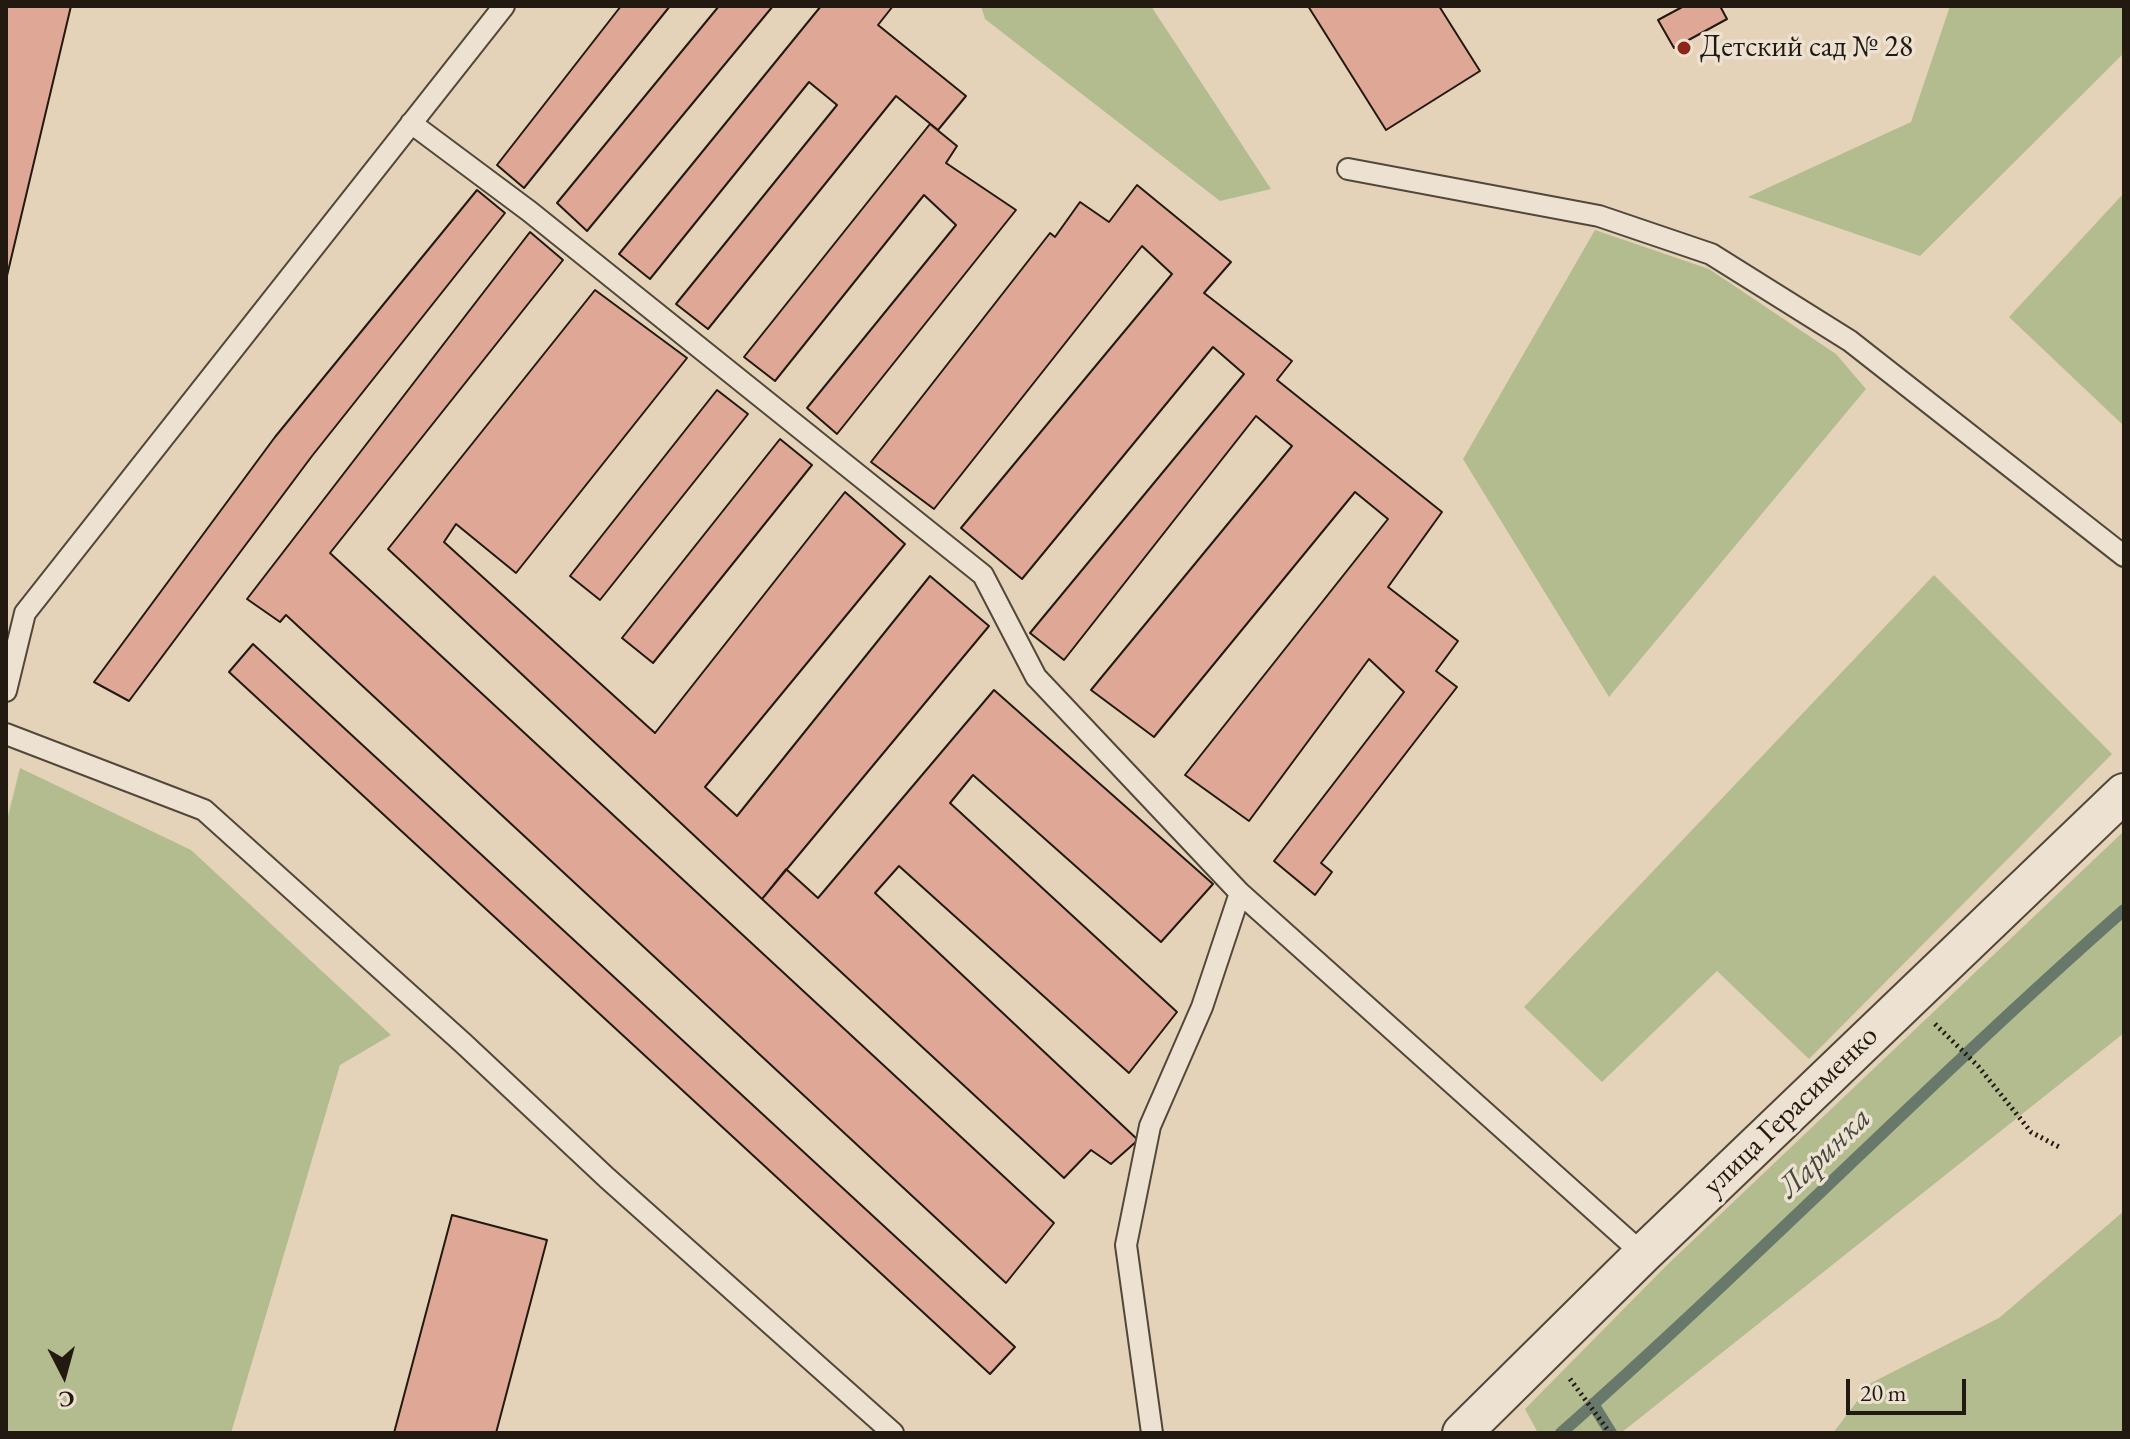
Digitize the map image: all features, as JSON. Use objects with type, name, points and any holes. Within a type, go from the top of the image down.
[{"type":"street","name":"улица Герасименко","points":[[1462,1433],[1643,1254],[2124,793]]},
{"type":"lane","points":[[6,691],[25,613],[504,6]]},
{"type":"lane","points":[[411,123],[529,211],[983,575],[1036,677],[1240,893],[1643,1254]]},
{"type":"lane","points":[[1348,169],[1599,216],[1711,254],[1850,341],[2124,556]]},
{"type":"lane","points":[[6,734],[204,810],[452,1032],[607,1178],[893,1433]]},
{"type":"lane","points":[[1152,1433],[1126,1245],[1150,1126],[1202,1007],[1240,893]]},
{"type":"path","points":[[1960,1045],[2031,1132],[2059,1147]]},
{"type":"path","points":[[1581,1391],[1610,1433]]},
{"type":"green space","points":[[981,6],[1151,6],[1271,189],[1220,201],[985,19]]},
{"type":"green space","points":[[1950,6],[2124,6],[2124,53],[1920,256],[1748,197],[1911,122]]},
{"type":"green space","points":[[2124,193],[2124,426],[2009,317]]},
{"type":"green space","points":[[1595,230],[1709,269],[1836,354],[1866,389],[1609,697],[1463,459]]},
{"type":"green space","points":[[1934,575],[2112,754],[1809,1059],[1717,971],[1602,1082],[1524,1007]]},
{"type":"green space","points":[[20,768],[191,850],[391,1035],[340,1065],[231,1433],[6,1433],[6,824]]},
{"type":"green space","points":[[2124,831],[2124,1033],[1621,1433],[1538,1433],[1525,1409],[1668,1264]]},
{"type":"green space","points":[[2124,1211],[2124,1433],[1833,1433],[1871,1383],[1999,1318]]},
{"type":"building","points":[[6,6],[71,6],[6,280]]},
{"type":"building","points":[[621,6],[670,6],[524,188],[497,165]]},
{"type":"building","points":[[719,6],[773,6],[587,231],[557,203]]},
{"type":"building","points":[[821,6],[893,6],[878,25],[966,96],[938,130],[896,96],[708,329],[676,304],[837,105],[809,82],[650,279],[619,254]]},
{"type":"building","points":[[1308,6],[1439,6],[1480,71],[1386,130]]},
{"type":"building","points":[[1684,6],[1720,6],[1727,19],[1674,48],[1658,20]]},
{"type":"building","points":[[930,124],[957,146],[946,163],[1016,210],[837,434],[807,408],[956,225],[924,195],[775,381],[744,357]]},
{"type":"building","points":[[1137,185],[1231,262],[1204,293],[1292,361],[1277,380],[1442,512],[1388,587],[1458,641],[1436,671],[1457,687],[1321,863],[1332,872],[1315,895],[1274,861],[1404,692],[1369,659],[1249,821],[1185,775],[1388,519],[1355,492],[1154,737],[1091,690],[1292,446],[1256,416],[1064,660],[1030,633],[1244,374],[1213,347],[1022,579],[961,528],[1172,274],[1142,246],[934,509],[871,462],[1050,233],[1055,237],[1080,202],[1109,222]]},
{"type":"building","points":[[477,190],[505,213],[312,456],[129,701],[94,682],[275,437]]},
{"type":"building","points":[[530,232],[563,260],[330,553],[1054,1223],[1006,1283],[286,615],[280,622],[247,599]]},
{"type":"building","points":[[595,290],[687,358],[516,573],[456,524],[444,542],[655,733],[845,492],[905,544],[705,787],[737,816],[930,576],[989,626],[762,899],[388,549]]},
{"type":"building","points":[[717,390],[748,414],[600,600],[570,576]]},
{"type":"building","points":[[780,439],[812,465],[653,663],[622,638]]},
{"type":"building","points":[[253,644],[1015,1347],[990,1374],[229,672]]},
{"type":"building","points":[[994,690],[1213,884],[1161,942],[973,775],[950,803],[1177,1012],[1129,1073],[899,866],[875,893],[1138,1140],[1111,1164],[1091,1150],[1064,1178],[762,899],[786,869],[818,898]]},
{"type":"building","points":[[452,1215],[547,1240],[496,1433],[394,1433]]},
{"type":"waterway","name":"Ларинка","points":[[1561,1433],[2124,910]]},
{"type":"waterway","points":[[1593,1404],[1611,1433]]},
{"type":"place","name":"Детский сад № 28","points":[[1684,48]]}]
